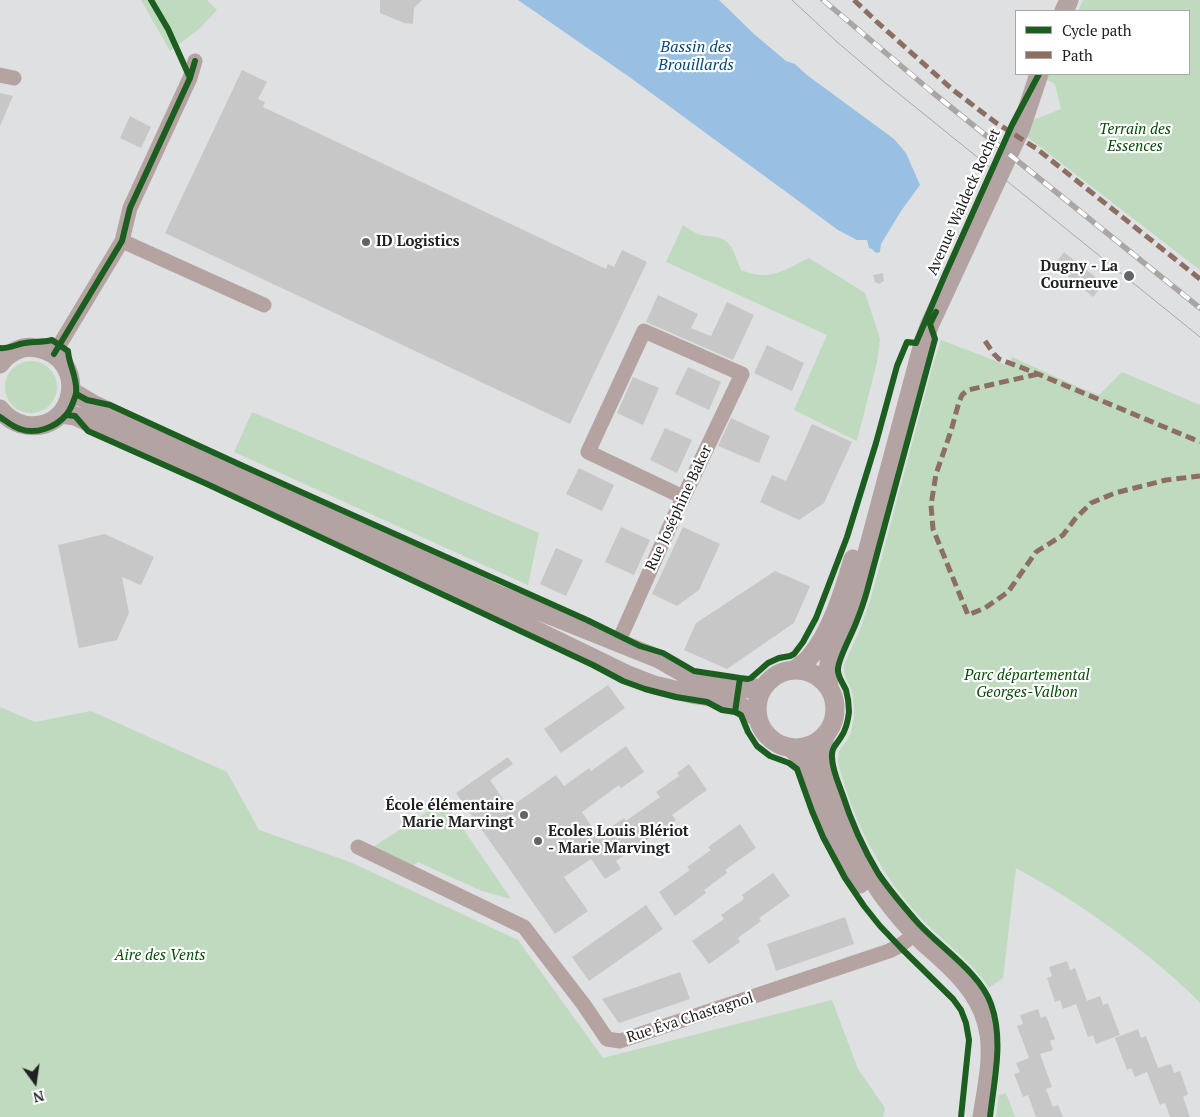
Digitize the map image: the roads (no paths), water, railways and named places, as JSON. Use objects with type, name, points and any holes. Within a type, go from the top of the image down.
[{"type":"main road","name":"Avenue Waldeck Rochet","points":[[829,688],[828,671],[830,657],[853,605],[924,340],[1039,75]]},
{"type":"main road","name":"Avenue Waldeck Rochet","points":[[794,670],[810,657],[833,618],[850,570],[867,505],[916,343],[939,288],[982,203]]},
{"type":"main road","points":[[0,409],[12,420],[21,424],[30,426],[48,423],[60,414],[68,403],[72,383],[61,360],[44,349],[33,347],[21,349],[2,358]]},
{"type":"main road","points":[[71,391],[93,404],[497,594],[659,659],[694,679],[738,689],[763,688]]},
{"type":"main road","points":[[60,414],[76,416],[253,496],[412,570],[626,674],[654,685],[692,694],[731,700],[758,718]]},
{"type":"main road","points":[[794,670],[808,671],[820,678],[829,688],[834,697],[835,718],[831,728],[818,742],[800,748],[791,748],[782,746],[766,735],[758,718],[757,703],[763,688],[773,677],[794,670]]},
{"type":"main road","points":[[825,736],[822,762],[861,861],[880,892],[900,916],[922,941],[941,957],[968,985],[982,1012],[989,1032],[990,1050],[982,1117]]},
{"type":"main road","points":[[791,748],[804,760],[835,839],[861,886],[875,906],[906,941],[960,991],[974,1015],[980,1034],[980,1051],[973,1117]]},
{"type":"street","points":[[54,354],[122,240],[130,208],[190,78],[195,61]]},
{"type":"street","points":[[122,240],[264,305]]},
{"type":"street","name":"Rue Joséphine Baker","points":[[617,642],[742,374],[644,331],[588,452],[683,497]]},
{"type":"street","name":"Rue Éva Chastagnol","points":[[358,847],[524,927],[608,1038],[620,1041],[889,951],[906,941]]},
{"type":"water","name":"Bassin des Brouillards","points":[[518,0],[719,0],[754,34],[786,61],[795,64],[807,75],[894,139],[906,153],[920,185],[901,211],[881,244],[880,252],[876,253],[869,248],[867,240],[857,240],[838,230],[628,76]]},
{"type":"tram line","points":[[792,0],[883,81],[1200,337]]},
{"type":"railway","points":[[823,0],[932,92],[1200,308]]},
{"type":"place","name":"ID Logistics","points":[[366,242]]},
{"type":"place","name":"Dugny - La Courneuve","points":[[1129,276]]},
{"type":"place","name":"École élémentaire Marie Marvingt","points":[[524,815]]},
{"type":"place","name":"Ecoles Louis Blériot - Marie Marvingt","points":[[538,841]]},
{"type":"park label","name":"Terrain des Essences","points":[[1135,138]]},
{"type":"park label","name":"Parc départemental Georges-Valbon","points":[[1027,684]]},
{"type":"park label","name":"Aire des Vents","points":[[160,956]]}]
